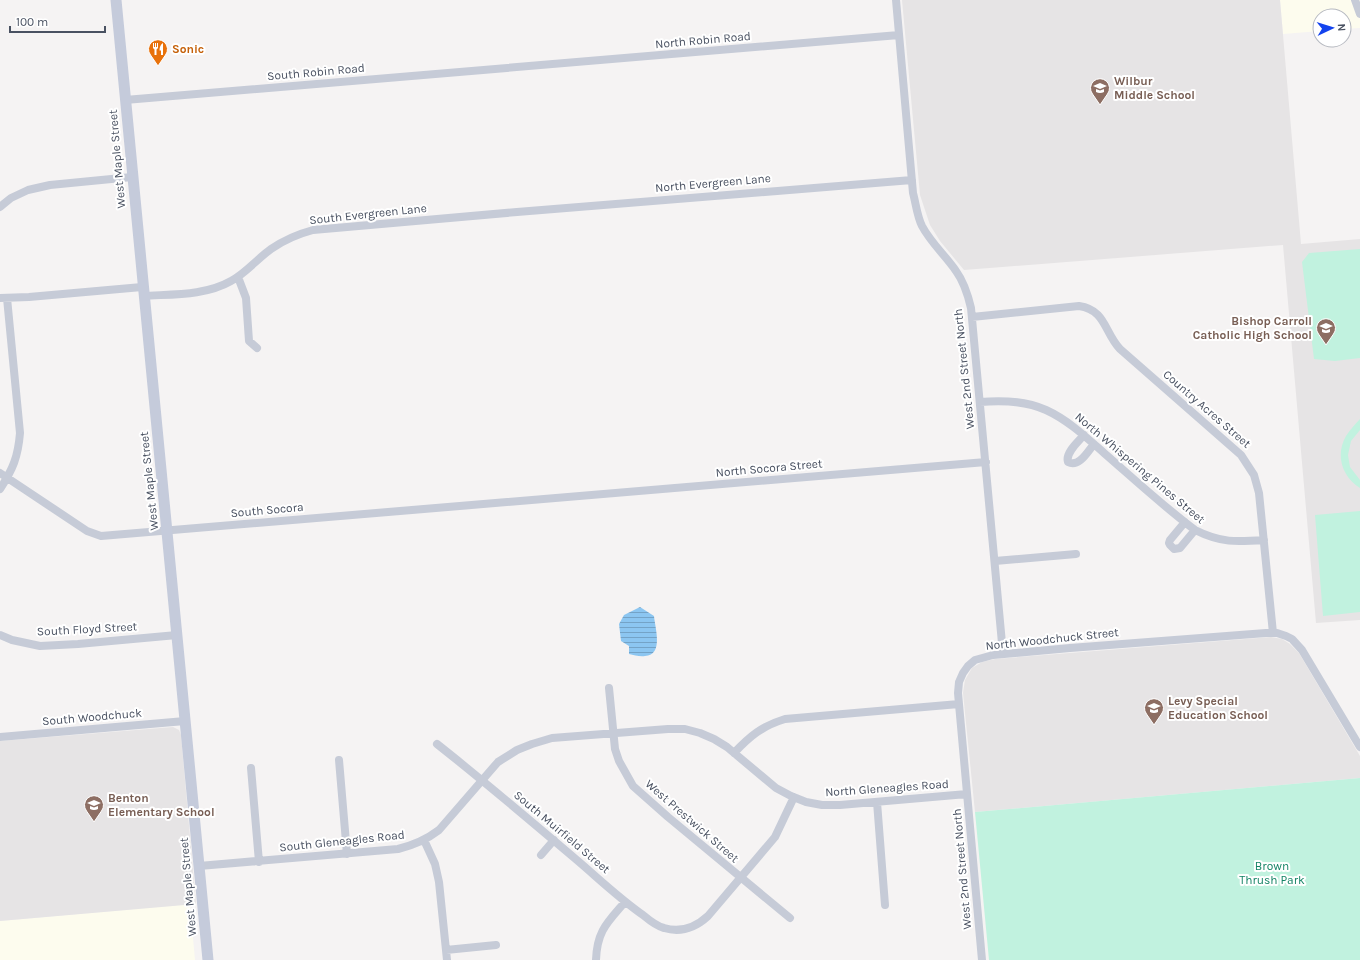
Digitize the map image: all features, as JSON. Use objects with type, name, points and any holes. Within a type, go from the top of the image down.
[{"type":"main road","name":"West Maple Street","points":[[116,0],[208,960]]},
{"type":"street","name":"West 2nd Street North","points":[[896,0],[913,193],[921,224],[935,246],[956,271],[963,283],[968,296],[972,316],[1003,654]]},
{"type":"street","points":[[1355,0],[1360,14]]},
{"type":"street","name":"North Robin Road","points":[[509,68],[899,35]]},
{"type":"street","name":"South Robin Road","points":[[125,100],[509,68]]},
{"type":"street","points":[[0,207],[11,198],[28,190],[50,185],[132,177]]},
{"type":"street","name":"North Evergreen Lane","points":[[517,212],[912,180]]},
{"type":"street","name":"South Evergreen Lane","points":[[4,298],[143,291],[207,290],[230,282],[271,249],[300,233],[313,230],[517,212]]},
{"type":"street","points":[[238,276],[246,298],[249,341],[257,348]]},
{"type":"street","points":[[0,489],[16,462],[20,433],[4,298]]},
{"type":"street","name":"Country Acres Street","points":[[972,316],[1079,306],[1089,308],[1101,317],[1110,336],[1120,349],[1246,460],[1253,471],[1261,503],[1273,633]]},
{"type":"street","name":"North Whispering Pines Street","points":[[980,402],[1001,401],[1022,403],[1045,409],[1058,416],[1084,435],[1195,530],[1210,537],[1222,540],[1264,540]]},
{"type":"street","points":[[1084,435],[1067,457],[1068,462],[1072,464],[1078,463],[1094,444]]},
{"type":"street","name":"North Socora Street","points":[[555,498],[986,462]]},
{"type":"street","name":"South Socora","points":[[0,473],[87,531],[101,536],[555,498]]},
{"type":"street","points":[[1185,522],[1170,540],[1169,543],[1171,547],[1174,549],[1180,548],[1195,530]]},
{"type":"street","points":[[995,561],[1076,554]]},
{"type":"street","name":"North Woodchuck Street","points":[[959,704],[959,682],[963,673],[975,660],[982,657],[1070,648],[1273,633],[1292,639],[1299,647],[1360,747]]},
{"type":"street","name":"South Floyd Street","points":[[0,635],[12,640],[40,646],[177,635]]},
{"type":"street","name":"West Prestwick Street","points":[[609,688],[615,748],[619,761],[633,786],[668,817],[790,918]]},
{"type":"street","name":"West 2nd Street North","points":[[959,704],[982,960]]},
{"type":"street","points":[[734,753],[758,730],[785,719],[959,704]]},
{"type":"street","name":"South Woodchuck","points":[[0,737],[186,721]]},
{"type":"street","name":"North Gleneagles Road","points":[[614,732],[668,729],[700,733],[714,739],[734,753],[776,788],[806,802],[822,805],[840,806],[967,794]]},
{"type":"street","name":"South Gleneagles Road","points":[[200,866],[398,849],[416,844],[439,830],[498,762],[517,750],[552,738],[614,732]]},
{"type":"street","name":"South Muirfield Street","points":[[437,744],[554,840],[625,902],[662,928],[680,930],[700,924],[775,837],[794,797]]},
{"type":"street","points":[[339,760],[347,854]]},
{"type":"street","points":[[251,768],[259,862]]},
{"type":"street","points":[[877,802],[885,905]]},
{"type":"street","points":[[424,840],[435,864],[439,882],[447,960]]},
{"type":"street","points":[[541,855],[554,840]]},
{"type":"street","points":[[596,960],[597,945],[601,932],[607,922],[625,902]]},
{"type":"street","points":[[446,950],[496,946]]},
{"type":"shaded area","name":"Wilbur Middle School","points":[[902,0],[1280,0],[1301,244],[1360,239],[1360,620],[1316,623],[1283,245],[964,270],[940,241],[930,225],[920,195]]},
{"type":"shaded area","points":[[1280,0],[1360,0],[1360,28],[1352,28],[1352,8],[1312,8],[1312,32],[1283,34]]},
{"type":"shaded area","name":"Levy Special Education School","points":[[1271,637],[1282,639],[1290,644],[1299,653],[1360,756],[1360,778],[975,812],[963,693],[965,680],[972,668],[982,662],[995,659]]},
{"type":"shaded area","name":"Benton Elementary School","points":[[173,727],[179,730],[181,735],[196,904],[0,921],[0,741]]},
{"type":"shaded area","points":[[190,904],[195,960],[0,960],[0,921]]},
{"type":"green space","points":[[1360,249],[1360,358],[1335,361],[1314,359],[1302,262],[1309,253]]},
{"type":"green space","points":[[1360,419],[1360,430],[1351,441],[1348,455],[1350,467],[1360,480],[1360,488],[1345,472],[1342,465],[1341,451],[1346,436]]},
{"type":"green space","points":[[1360,511],[1360,612],[1323,616],[1315,515]]},
{"type":"green space","name":"Brown Thrush Park","points":[[1360,778],[1360,960],[989,960],[975,812]]},
{"type":"water","points":[[640,607],[654,616],[657,640],[655,651],[651,654],[637,656],[629,654],[629,646],[621,641],[619,624],[624,615]]},
{"type":"place","name":"Sonic","points":[[158,66]]},
{"type":"place","name":"Wilbur Middle School","points":[[1100,105]]},
{"type":"place","name":"Bishop Carroll Catholic High School","points":[[1326,345]]},
{"type":"place","name":"Levy Special Education School","points":[[1154,725]]},
{"type":"place","name":"Benton Elementary School","points":[[94,822]]}]
